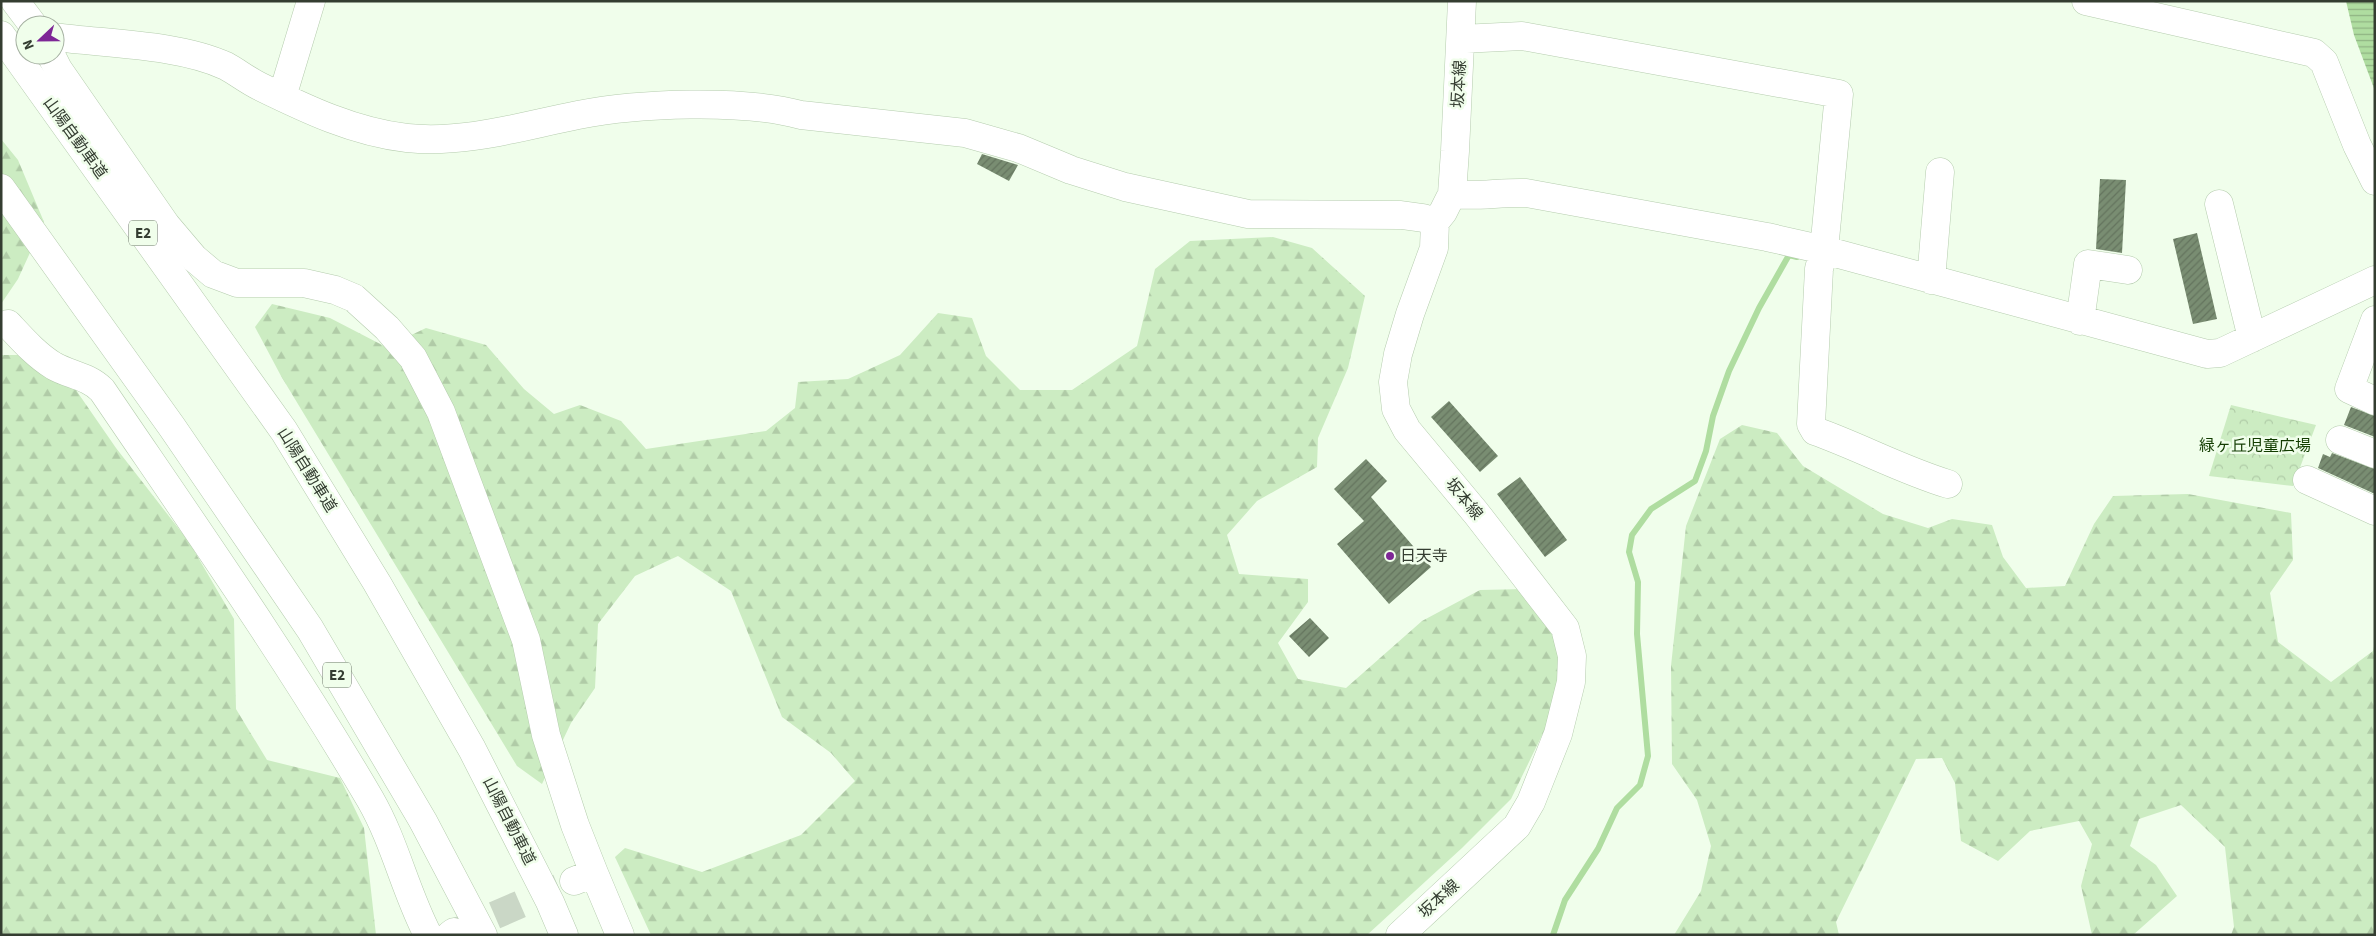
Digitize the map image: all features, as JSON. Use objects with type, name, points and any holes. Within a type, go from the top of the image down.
[{"type":"main road","points":[[15,1],[26,15]]},
{"type":"main road","points":[[282,97],[311,1]]},
{"type":"main road","name":"坂本線","points":[[1400,935],[1517,826],[1531,802],[1558,734],[1571,682],[1572,656],[1565,628],[1476,513],[1407,430],[1396,408],[1393,382],[1398,354],[1410,314],[1434,248],[1435,222],[1443,212],[1452,194],[1462,1]]},
{"type":"main road","points":[[2086,1],[2314,53],[2324,62],[2357,145],[2375,181]]},
{"type":"main road","name":"山陽自動車道","points":[[1,35],[284,431],[377,583],[472,749],[550,902],[564,935]]},
{"type":"main road","points":[[1461,39],[1522,36],[1839,94],[1822,259],[1811,424],[1815,430],[1860,447],[1895,465],[1948,484]]},
{"type":"main road","points":[[65,38],[144,46],[189,55],[225,66],[257,85],[327,118],[368,132],[408,138],[454,138],[510,131],[580,115],[629,109],[696,105],[781,110],[801,115],[965,133],[1018,148],[1071,170],[1125,188],[1248,214],[1401,215],[1435,222]]},
{"type":"main road","points":[[58,65],[166,225],[200,264],[213,274],[238,283],[304,283],[335,290],[354,298],[387,328],[413,358],[441,412],[526,640],[546,735],[575,825],[584,877],[620,935]]},
{"type":"main road","points":[[1931,280],[1940,172]]},
{"type":"main road","name":"E2","points":[[1,188],[172,427],[310,629],[423,821],[483,935]]},
{"type":"main road","points":[[1452,194],[1468,196],[1499,192],[1526,193],[1767,237],[1822,259],[1931,280],[2207,354],[2220,353],[2375,280]]},
{"type":"main road","points":[[2219,204],[2252,338]]},
{"type":"main road","points":[[2080,321],[2088,264],[2128,270]]},
{"type":"main road","points":[[2375,320],[2349,389],[2375,401]]},
{"type":"main road","points":[[8,324],[35,352],[55,366],[92,381],[102,390],[252,613],[370,800],[394,847],[417,913],[444,934]]},
{"type":"main road","points":[[2340,440],[2375,454]]},
{"type":"main road","points":[[2306,480],[2375,511]]},
{"type":"green space","points":[[1,139],[18,160],[44,222],[18,279],[1,304]]},
{"type":"green space","points":[[1273,237],[1312,248],[1365,296],[1348,368],[1318,438],[1317,467],[1257,501],[1227,535],[1239,574],[1308,579],[1308,602],[1278,643],[1298,679],[1346,688],[1422,621],[1480,590],[1524,589],[1556,638],[1560,677],[1545,729],[1511,799],[1462,848],[1367,935],[651,935],[615,857],[625,848],[702,872],[801,835],[855,781],[831,753],[782,717],[731,591],[678,556],[635,576],[598,624],[595,688],[571,723],[542,784],[517,766],[281,376],[255,327],[272,304],[330,318],[386,347],[426,328],[486,345],[524,389],[554,414],[580,405],[621,421],[646,449],[766,431],[795,408],[798,382],[848,379],[900,355],[938,313],[972,318],[986,356],[1020,390],[1072,390],[1137,346],[1155,269],[1190,241]]},
{"type":"green space","points":[[1,355],[24,355],[69,380],[116,448],[189,542],[234,619],[236,709],[267,760],[340,778],[364,828],[376,935],[1,935]]},
{"type":"green space","name":"緑ヶ丘児童広場","points":[[2231,405],[2316,425],[2293,486],[2209,476]]},
{"type":"green space","points":[[1742,425],[1777,433],[1803,466],[1883,514],[1928,528],[1952,519],[1992,525],[2003,557],[2026,588],[2065,586],[2094,524],[2113,496],[2188,494],[2291,513],[2293,560],[2270,593],[2278,642],[2331,682],[2373,651],[2375,642],[2375,935],[2231,935],[2234,927],[2225,847],[2181,805],[2139,819],[2130,846],[2156,865],[2177,896],[2133,935],[2092,935],[2081,886],[2092,844],[2079,821],[2030,831],[1998,861],[1961,841],[1955,783],[1942,758],[1916,759],[1836,922],[1839,935],[1674,935],[1701,891],[1711,846],[1697,800],[1672,764],[1671,666],[1686,526],[1720,439]]},
{"type":"shaded area","points":[[2346,1],[2375,1],[2375,91],[2354,35]]},
{"type":"building","points":[[982,154],[1018,165],[1009,181],[977,164]]},
{"type":"building","points":[[2100,179],[2126,180],[2122,253],[2096,249]]},
{"type":"building","points":[[2197,233],[2217,319],[2193,324],[2173,239]]},
{"type":"building","points":[[1449,401],[1498,456],[1480,472],[1431,417]]},
{"type":"building","points":[[2351,407],[2375,416],[2375,437],[2344,425]]},
{"type":"building","points":[[2332,453],[2375,469],[2375,494],[2318,468],[2323,454],[2330,457]]},
{"type":"building","points":[[1366,459],[1387,481],[1371,497],[1431,567],[1389,604],[1337,544],[1364,521],[1334,489]]},
{"type":"building","points":[[1520,477],[1567,540],[1545,557],[1497,494]]},
{"type":"building","points":[[1310,618],[1329,638],[1309,657],[1289,636]]},
{"type":"waterway","points":[[1553,935],[1565,900],[1598,849],[1617,808],[1640,785],[1648,756],[1637,634],[1638,582],[1629,552],[1632,535],[1651,509],[1695,481],[1706,451],[1713,416],[1729,371],[1759,308],[1789,255],[1797,257]]},
{"type":"tunnel","points":[[456,932],[574,881]]},
{"type":"place","name":"日天寺","points":[[1390,556]]}]
